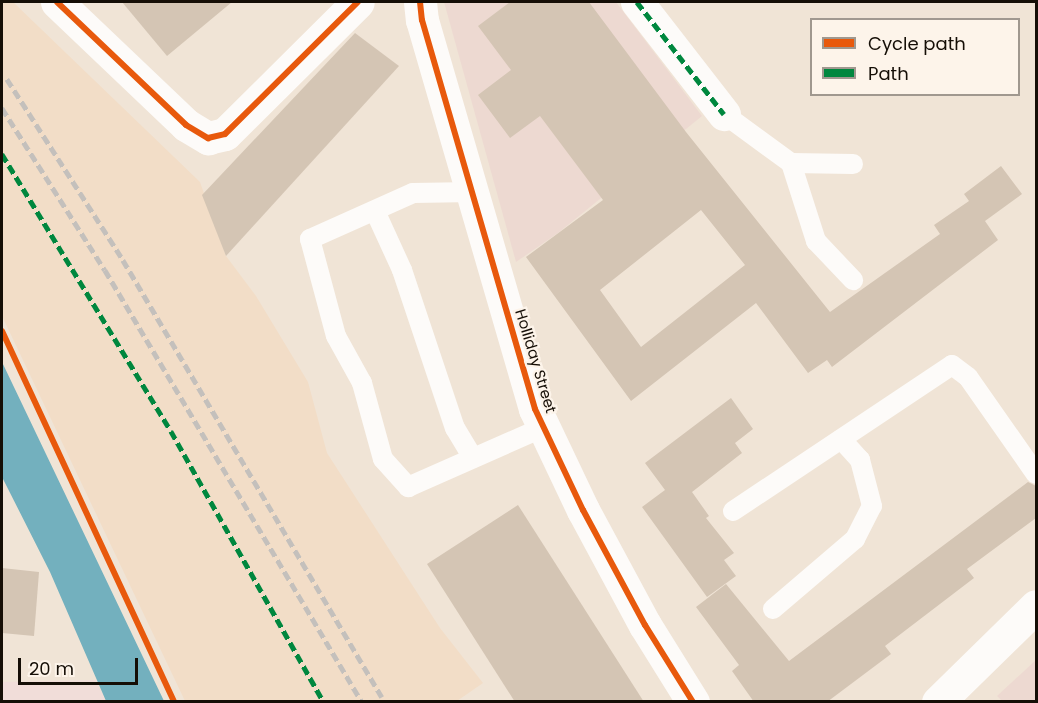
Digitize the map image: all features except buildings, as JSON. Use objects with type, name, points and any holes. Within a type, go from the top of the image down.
[{"type":"street","points":[[57,2],[186,125],[208,138],[225,134],[358,2]]},
{"type":"street","name":"Holliday Street","points":[[420,2],[422,20],[474,192],[535,409],[583,510],[640,615],[693,702]]},
{"type":"street","points":[[637,2],[724,114]]},
{"type":"street","points":[[938,702],[1036,606]]},
{"type":"lane","points":[[724,114],[791,164],[816,241],[853,280]]},
{"type":"lane","points":[[791,164],[853,164]]},
{"type":"lane","points":[[474,192],[413,193],[310,239],[336,336],[362,383],[383,459],[408,487],[544,427]]},
{"type":"lane","points":[[375,211],[402,270],[455,428],[473,458]]},
{"type":"lane","points":[[733,511],[951,365],[968,376],[1036,474]]},
{"type":"lane","points":[[773,609],[855,538],[872,506],[860,460],[841,439]]},
{"type":"shaded area","points":[[2,2],[13,2],[200,182],[226,256],[256,296],[308,382],[327,453],[440,628],[483,683],[457,701],[185,701],[2,316]]},
{"type":"shaded area","points":[[444,2],[616,2],[702,116],[558,233],[516,262]]},
{"type":"shaded area","points":[[1036,660],[1036,701],[1002,701],[997,696]]},
{"type":"shaded area","points":[[96,680],[106,701],[2,701],[2,682]]},
{"type":"water","points":[[2,362],[164,701],[106,701],[50,572],[2,477]]},
{"type":"railway","points":[[7,79],[123,260],[382,697]]},
{"type":"railway","points":[[2,108],[105,270],[362,702]]},
{"type":"marked path","points":[[637,2],[724,114]]},
{"type":"marked path","points":[[2,154],[171,431],[324,702]]},
{"type":"cycle path","points":[[57,2],[186,125],[208,138],[225,134],[358,2]]},
{"type":"cycle path","points":[[420,2],[422,20],[535,409],[583,510],[645,625],[693,702]]},
{"type":"cycle path","points":[[2,331],[174,702]]}]
